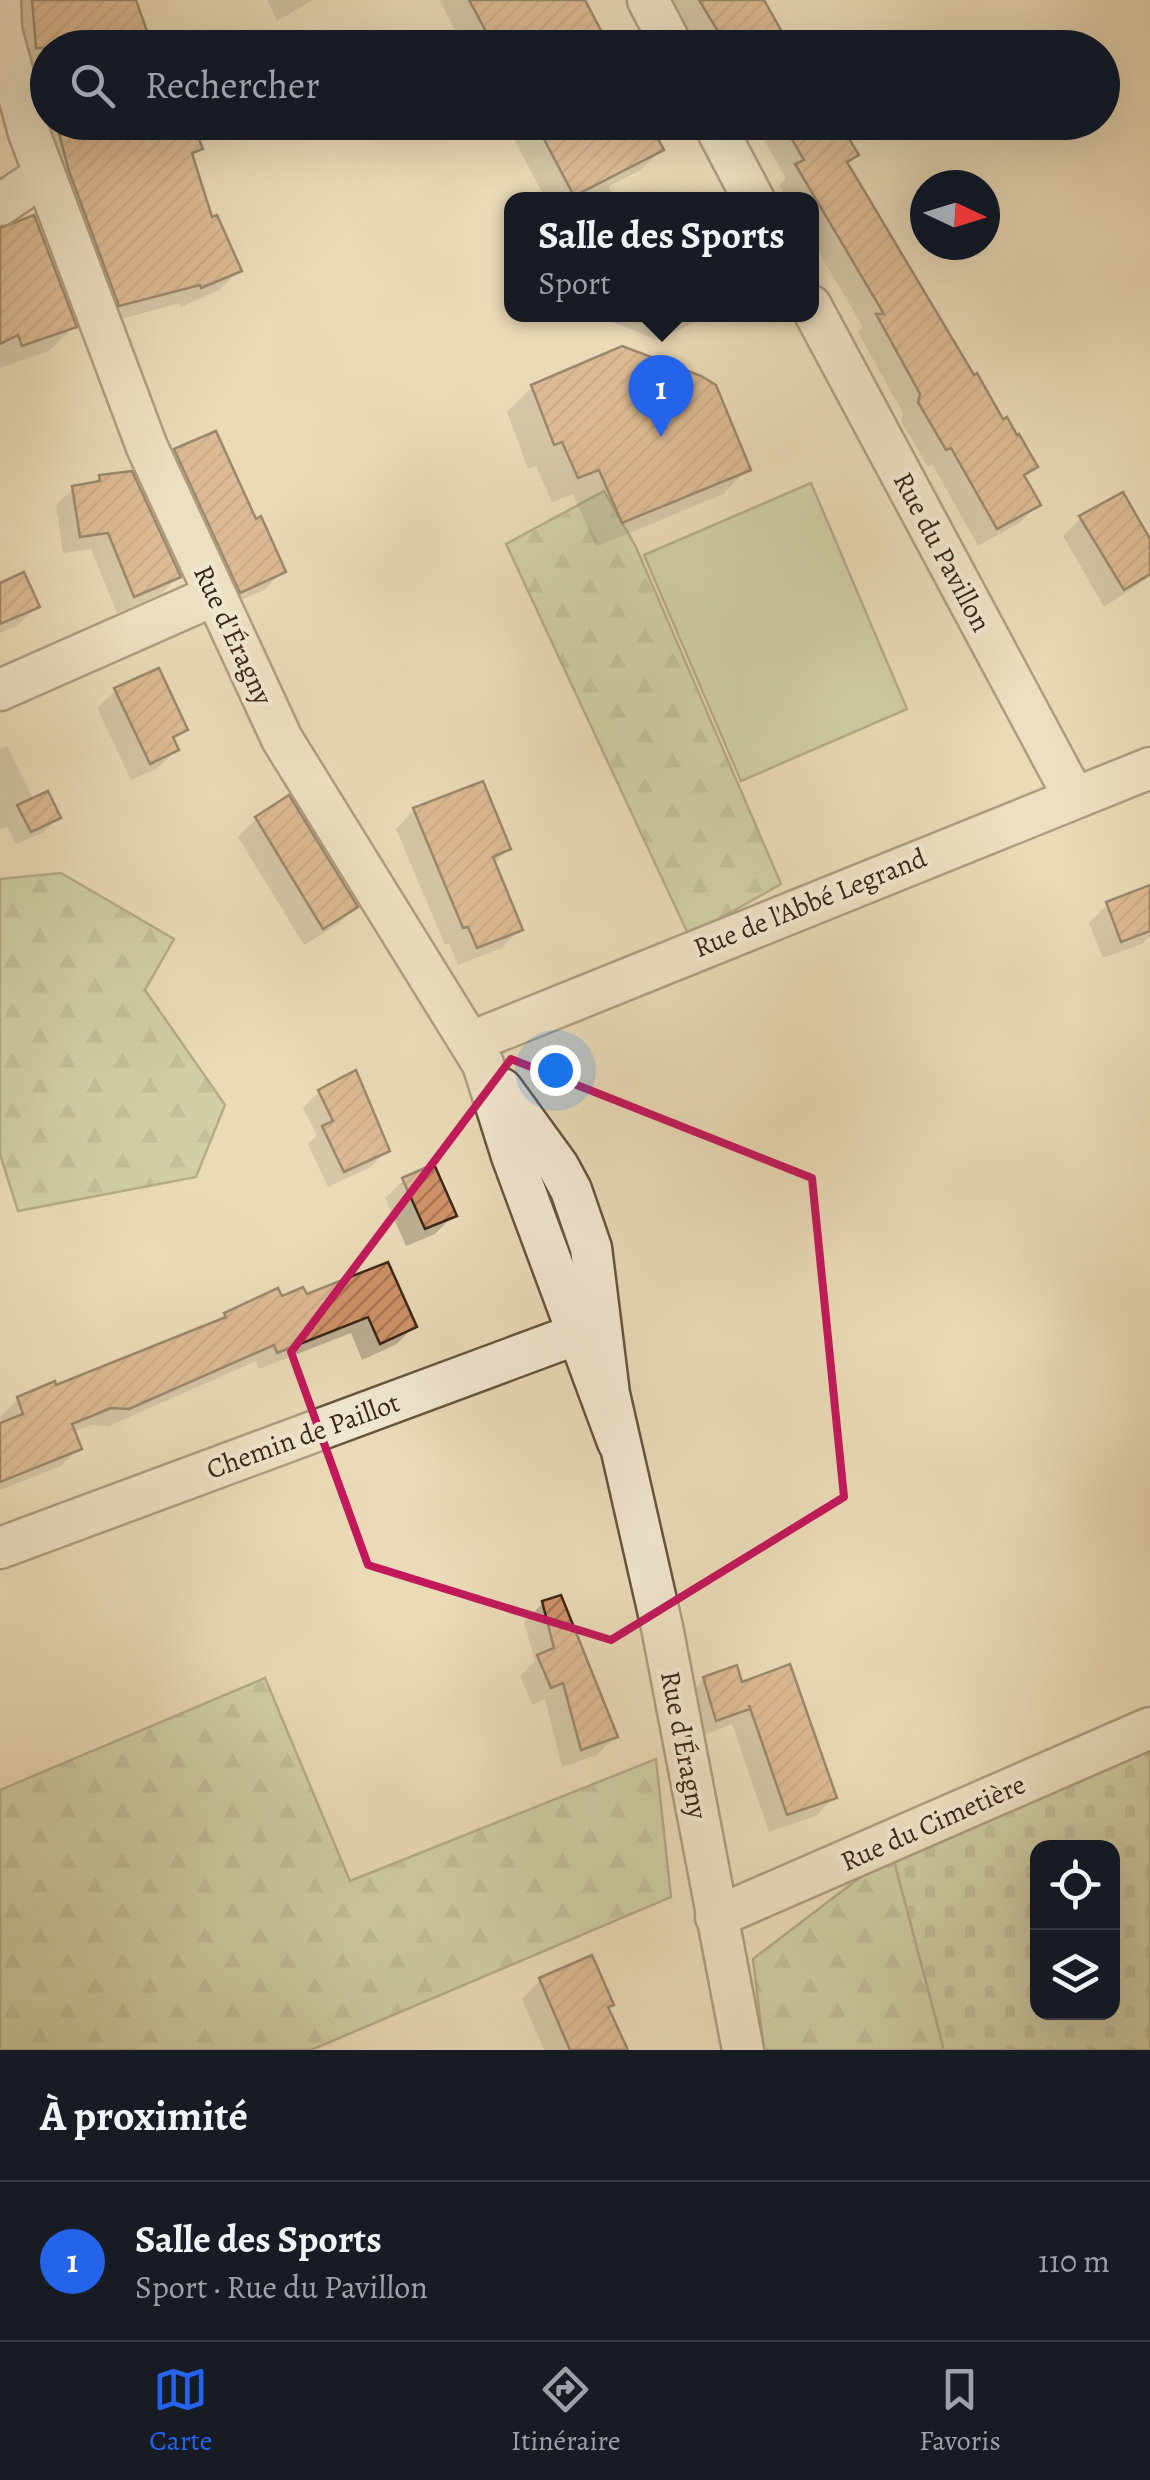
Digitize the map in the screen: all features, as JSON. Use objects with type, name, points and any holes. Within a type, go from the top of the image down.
[{"type":"street","name":"Rue d'Éragny","points":[[0,0],[1,30],[30,128]]},
{"type":"street","points":[[648,0],[664,30]]},
{"type":"street","name":"Rue d'Éragny","points":[[34,140],[147,447],[282,739],[477,1054],[588,1325],[662,1627],[743,2050]]},
{"type":"street","points":[[722,140],[750,192]]},
{"type":"street","points":[[0,205],[44,175]]},
{"type":"street","name":"Rue du Pavillon","points":[[819,321],[1074,797]]},
{"type":"street","points":[[0,690],[215,595]]},
{"type":"street","name":"Rue de l'Abbé Legrand","points":[[477,1054],[1074,797],[1150,768]]},
{"type":"street","name":"Chemin de Paillot","points":[[0,1548],[588,1325]]},
{"type":"street","name":"Rue du Cimetière","points":[[716,1917],[1150,1728]]},
{"type":"highlighted area","points":[[511,1059],[812,1178],[844,1497],[611,1640],[368,1565],[291,1352]]},
{"type":"green space","points":[[811,483],[907,709],[741,781],[644,555]]},
{"type":"green space","points":[[604,491],[636,547],[781,884],[689,936],[506,544]]},
{"type":"green space","points":[[61,873],[174,939],[145,990],[225,1105],[196,1177],[18,1211],[0,1154],[0,879]]},
{"type":"green space","points":[[265,1678],[350,1881],[656,1759],[671,1897],[311,2050],[0,2050],[0,1790]]},
{"type":"green space","points":[[1150,1750],[1150,2050],[944,2050],[892,1853],[951,1827],[963,1832],[1060,1777],[1074,1783]]},
{"type":"green space","points":[[892,1853],[944,2050],[764,2050],[753,1959]]},
{"type":"building","points":[[32,0],[136,0],[147,30],[34,30]]},
{"type":"building","points":[[469,0],[585,0],[601,30],[485,30]]},
{"type":"building","points":[[699,0],[764,0],[781,30],[717,30]]},
{"type":"building","points":[[61,140],[199,140],[203,149],[192,153],[212,217],[217,215],[242,271],[201,288],[200,285],[119,306]]},
{"type":"building","points":[[544,140],[659,140],[664,150],[582,192],[572,192]]},
{"type":"building","points":[[792,140],[850,140],[859,155],[847,162],[974,375],[977,373],[1003,419],[1007,417],[1038,467],[1024,475],[1041,505],[997,529],[951,448],[946,450],[918,402],[920,394],[876,314],[884,314],[819,204],[819,192],[812,192],[795,164],[804,160]]},
{"type":"building","points":[[34,215],[77,327],[22,346],[18,335],[0,344],[0,228]]},
{"type":"building","points":[[622,346],[716,385],[751,470],[622,523],[599,470],[578,478],[562,442],[554,445],[531,385]]},
{"type":"building","points":[[216,431],[256,519],[261,516],[286,572],[240,593],[174,449]]},
{"type":"building","points":[[132,471],[181,577],[134,597],[108,533],[80,537],[72,486],[100,481],[99,475]]},
{"type":"building","points":[[1123,492],[1150,539],[1150,574],[1124,590],[1079,516]]},
{"type":"building","points":[[24,572],[40,607],[0,624],[0,583]]},
{"type":"building","points":[[159,668],[188,730],[173,737],[179,750],[150,764],[114,688]]},
{"type":"building","points":[[483,781],[511,849],[493,857],[523,930],[477,948],[468,927],[463,928],[413,808]]},
{"type":"building","points":[[48,791],[61,818],[31,832],[17,805]]},
{"type":"building","points":[[289,795],[358,907],[323,929],[255,817]]},
{"type":"building","points":[[1150,885],[1150,931],[1121,942],[1106,902]]},
{"type":"building","points":[[356,1070],[390,1151],[344,1172],[322,1126],[333,1121],[318,1090]]},
{"type":"building","points":[[434,1164],[457,1216],[425,1229],[402,1178]]},
{"type":"building","points":[[388,1262],[417,1327],[380,1344],[368,1317],[277,1353],[274,1345],[129,1409],[111,1408],[72,1424],[82,1449],[0,1482],[0,1423],[23,1414],[17,1397],[226,1317],[224,1313],[278,1288],[282,1296],[303,1287],[307,1294]]},
{"type":"building","points":[[561,1595],[618,1737],[581,1750],[563,1683],[551,1688],[537,1655],[554,1648],[542,1601]]},
{"type":"building","points":[[790,1664],[837,1798],[787,1815],[749,1705],[750,1709],[716,1721],[703,1677],[737,1665],[742,1682]]},
{"type":"building","points":[[592,1955],[614,2005],[608,2007],[628,2050],[570,2050],[539,1978]]},
{"type":"place","name":"Salle des Sports","points":[[661,437]]}]
